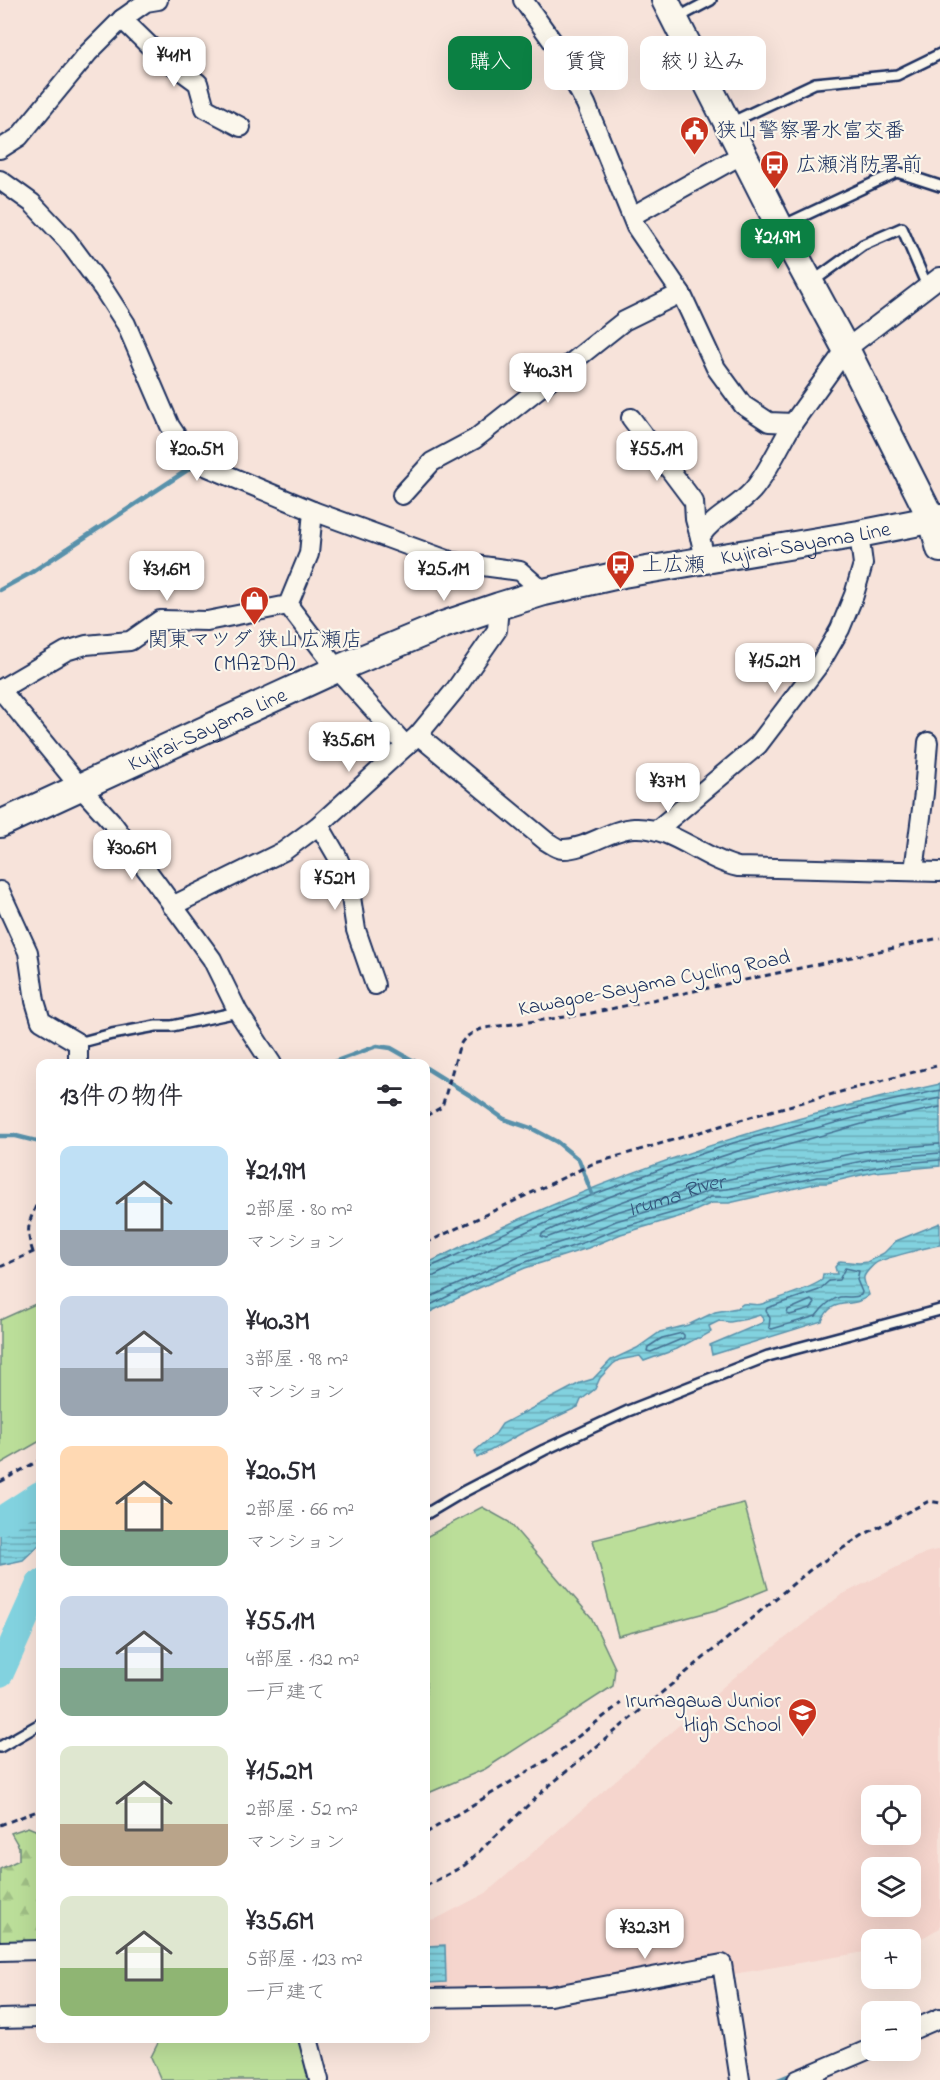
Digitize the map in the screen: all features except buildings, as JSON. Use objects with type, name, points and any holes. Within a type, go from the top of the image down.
[{"type":"main road","points":[[670,10],[780,227],[936,519],[940,549]]},
{"type":"main road","name":"Kujirai-Sayama Line","points":[[0,824],[337,669],[443,625],[499,606],[544,592],[623,574],[703,548],[859,534],[936,519]]},
{"type":"street","points":[[0,149],[19,137],[88,53],[122,19],[146,2],[158,0]]},
{"type":"street","points":[[523,0],[553,42],[586,104],[636,227],[681,293],[716,368],[743,405],[769,422],[793,423]]},
{"type":"street","points":[[122,19],[157,53],[198,82],[205,108],[241,127]]},
{"type":"street","points":[[632,216],[742,154]]},
{"type":"street","points":[[0,180],[32,203],[67,240],[104,290],[126,324],[170,426],[182,444],[203,465],[313,511],[453,562],[520,571],[544,592]]},
{"type":"street","points":[[703,548],[708,525],[743,500],[754,489],[793,423],[846,349],[936,282]]},
{"type":"street","points":[[402,495],[432,462],[475,439],[624,321],[681,293]]},
{"type":"street","points":[[631,418],[694,502],[695,519],[703,548]]},
{"type":"street","points":[[288,605],[309,554],[313,511]]},
{"type":"street","points":[[658,829],[758,745],[821,662],[840,629],[854,595],[863,564],[859,534]]},
{"type":"street","points":[[288,605],[337,669],[412,740],[546,841],[560,849],[573,848],[633,828],[658,829],[723,864],[738,867],[940,872]]},
{"type":"street","points":[[269,1059],[238,1012],[212,959],[111,821],[80,787],[0,689],[66,651],[86,645],[130,641],[160,620],[207,621],[288,605]]},
{"type":"street","points":[[172,906],[284,851],[319,825],[412,740],[455,690],[497,630],[499,606]]},
{"type":"street","points":[[914,871],[928,742]]},
{"type":"street","points":[[319,825],[337,856],[349,884],[356,930],[375,985]]},
{"type":"street","points":[[0,891],[28,952],[35,1001],[41,1021],[78,1043],[78,1059]]},
{"type":"street","points":[[0,1951],[36,1950]]},
{"type":"street","points":[[430,1998],[550,1996],[722,1964],[740,2080]]},
{"type":"street","points":[[0,2019],[36,2018]]},
{"type":"street","points":[[921,2026],[940,2018]]},
{"type":"street","points":[[309,2043],[319,2080]]},
{"type":"street","points":[[797,2080],[861,2053]]},
{"type":"lane","points":[[670,10],[711,0]]},
{"type":"lane","points":[[728,124],[816,83],[897,75],[940,54]]},
{"type":"lane","points":[[780,227],[897,172],[940,186]]},
{"type":"lane","points":[[810,283],[863,245],[902,228],[936,282]]},
{"type":"lane","points":[[78,1043],[112,1034],[156,1026],[172,1026],[238,1012]]},
{"type":"lane","points":[[430,1512],[534,1455],[639,1407],[768,1356],[940,1310]]},
{"type":"lane","points":[[0,1747],[36,1726]]},
{"type":"path","name":"Kawagoe-Sayama Cycling Road","points":[[430,1114],[438,1111],[445,1102],[462,1041],[473,1032],[484,1028],[587,1014],[940,938]]},
{"type":"path","points":[[932,940],[939,944]]},
{"type":"path","points":[[430,1241],[592,1164],[774,1110],[940,1065]]},
{"type":"path","points":[[33,1252],[27,1237],[36,1207]]},
{"type":"path","points":[[0,1267],[36,1251]]},
{"type":"path","points":[[0,1482],[36,1462]]},
{"type":"path","points":[[430,1884],[465,1865],[544,1790],[810,1570],[863,1535],[919,1506],[929,1501],[940,1503]]},
{"type":"path","points":[[430,1831],[552,1757],[621,1703]]},
{"type":"path","points":[[0,1825],[36,1812]]},
{"type":"shaded area","name":"Irumagawa Junior High School","points":[[940,1549],[940,1928],[921,1938],[921,1929],[861,1929],[861,1953],[733,1974],[731,1956],[550,1989],[430,1992],[430,1920],[486,1893],[731,1680],[841,1595],[925,1553]]},
{"type":"green space","points":[[36,1304],[36,1443],[0,1464],[0,1320]]},
{"type":"green space","points":[[744,1503],[768,1589],[716,1610],[618,1636],[593,1540]]},
{"type":"green space","points":[[482,1507],[509,1522],[591,1617],[615,1668],[613,1686],[485,1769],[430,1792],[430,1535]]},
{"type":"green space","points":[[28,1827],[36,1830],[36,1946],[0,1946],[0,1869],[19,1860],[19,1847],[11,1833]]},
{"type":"green space","points":[[158,2043],[303,2043],[314,2080],[161,2080],[151,2057]]},
{"type":"water","name":"Iruma River","points":[[940,1084],[940,1166],[874,1172],[729,1203],[712,1203],[688,1214],[621,1234],[588,1248],[525,1268],[430,1312],[430,1262],[487,1234],[549,1206],[677,1157],[807,1116]]},
{"type":"water","points":[[940,1223],[940,1245],[876,1263],[864,1277],[869,1295],[863,1300],[837,1305],[826,1313],[822,1321],[712,1355],[710,1345],[762,1323],[764,1320],[760,1315],[730,1322],[719,1321],[709,1326],[711,1332],[677,1349],[644,1361],[640,1356],[619,1360],[600,1378],[595,1389],[581,1400],[578,1407],[522,1433],[477,1458],[475,1451],[496,1433],[502,1424],[580,1383],[593,1379],[611,1360],[637,1348],[660,1332],[688,1325],[715,1312],[737,1308],[743,1304],[762,1304],[801,1290],[822,1280],[823,1274],[837,1274],[835,1267],[840,1261],[867,1262],[884,1253],[896,1241]]},
{"type":"water","points":[[36,1499],[36,1548],[23,1560],[0,1565],[0,1520]]},
{"type":"water","points":[[445,1945],[446,1982],[430,1983],[430,1946]]},
{"type":"waterway","points":[[0,590],[29,574],[192,467]]},
{"type":"waterway","points":[[342,1059],[377,1046],[391,1048],[410,1059]]},
{"type":"waterway","points":[[430,1070],[504,1119],[533,1129],[557,1142],[579,1160],[592,1194]]},
{"type":"waterway","points":[[0,1136],[16,1136],[36,1141]]},
{"type":"waterway","points":[[0,1521],[36,1498]]},
{"type":"waterway","points":[[0,1673],[36,1593]]},
{"type":"waterway","points":[[778,2080],[795,2073]]},
{"type":"place","name":"狭山警察署水富交番","points":[[695,156]]},
{"type":"place","name":"広瀬消防署前","points":[[775,190]]},
{"type":"place","name":"上広瀬","points":[[621,590]]},
{"type":"place","name":"関東マツダ 狭山広瀬店 (MAZDA)","points":[[255,626]]},
{"type":"place","name":"Irumagawa Junior High School","points":[[802,1738]]}]
